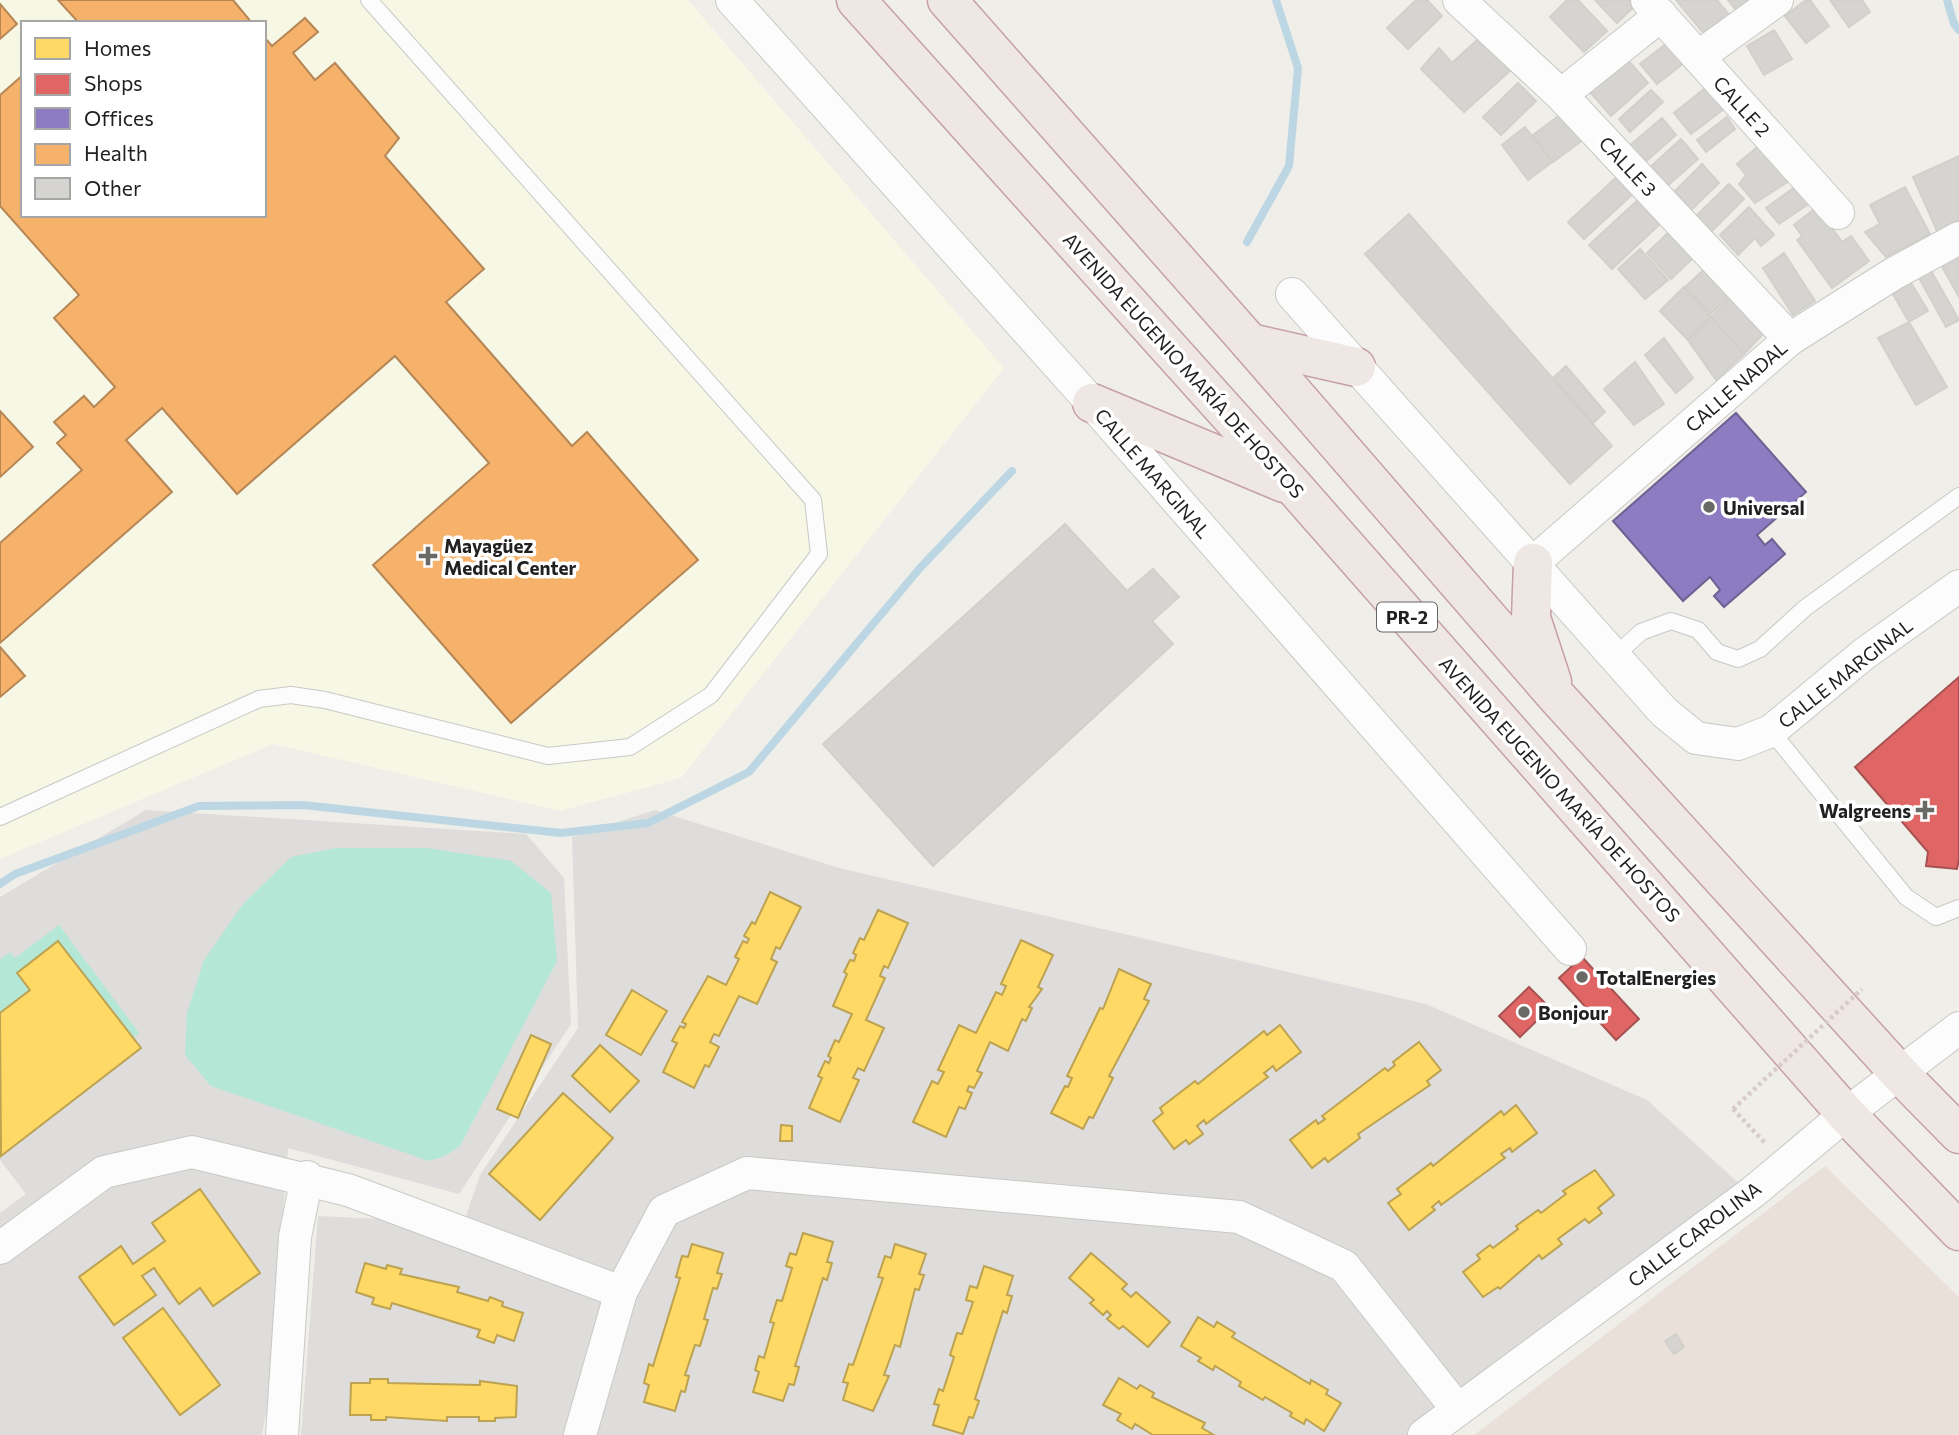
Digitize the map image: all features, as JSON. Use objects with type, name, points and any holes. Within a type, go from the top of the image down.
[{"type":"highway","name":"AVENIDA EUGENIO MARÍA DE HOSTOS","points":[[856,0],[1294,487],[1846,1114],[1959,1231]]},
{"type":"highway","points":[[947,0],[1250,343],[1557,697],[1900,1074],[1959,1134]]},
{"type":"highway","points":[[1250,343],[1356,367]]},
{"type":"highway","points":[[1092,403],[1294,487]]},
{"type":"highway","points":[[1533,563],[1531,618],[1557,697]]},
{"type":"street","name":"CALLE MARGINAL","points":[[732,0],[1092,403],[1570,949]]},
{"type":"street","name":"CALLE 3","points":[[1459,0],[1562,95],[1790,339]]},
{"type":"street","points":[[1698,57],[1777,0]]},
{"type":"street","points":[[1562,95],[1654,7]]},
{"type":"street","name":"CALLE 2","points":[[1654,7],[1838,213]]},
{"type":"street","name":"CALLE NADAL","points":[[1533,563],[1790,339],[1893,274],[1959,238]]},
{"type":"street","name":"CALLE MARGINAL","points":[[1292,294],[1664,712],[1696,738],[1738,744],[1771,731],[1864,654],[1959,586]]},
{"type":"street","name":"CALLE CAROLINA","points":[[1424,1435],[1752,1192],[1846,1114],[1959,1028]]},
{"type":"street","points":[[0,1248],[104,1172],[192,1152],[307,1177],[348,1189],[621,1292]]},
{"type":"street","points":[[580,1435],[621,1292],[664,1211],[747,1173],[1239,1217],[1344,1266],[1458,1410]]},
{"type":"street","points":[[282,1435],[295,1237],[307,1177]]},
{"type":"lane","points":[[0,817],[259,699],[291,695],[325,700],[548,756],[630,747],[711,695],[819,554],[813,500],[369,0]]},
{"type":"lane","points":[[1615,656],[1641,632],[1671,621],[1698,630],[1717,652],[1738,659],[1760,649],[1805,608],[1959,496]]},
{"type":"lane","points":[[1771,731],[1906,897],[1936,916],[1959,908]]},
{"type":"path","points":[[1759,1137],[1733,1109],[1861,989]]},
{"type":"shaded area","name":"Mayagüez Medical Center","points":[[0,0],[688,0],[1004,368],[681,778],[560,811],[273,744],[0,859]]},
{"type":"shaded area","points":[[146,810],[526,834],[564,878],[571,1024],[459,1194],[288,1148],[269,1396],[262,1435],[0,1435],[0,1213],[26,1194],[0,1160],[0,897]]},
{"type":"shaded area","points":[[655,810],[839,868],[1426,1004],[1647,1100],[1743,1187],[1413,1435],[301,1435],[318,1216],[379,1219],[456,1245],[480,1175],[578,1028],[572,837]]},
{"type":"shaded area","points":[[1825,1166],[1959,1297],[1959,1435],[1474,1435]]},
{"type":"green space","points":[[336,848],[427,848],[511,861],[551,893],[557,961],[460,1146],[445,1156],[429,1161],[211,1086],[185,1055],[187,1013],[204,960],[243,904],[291,857]]},
{"type":"green space","points":[[59,925],[139,1033],[0,1138],[0,960],[10,952],[15,958]]},
{"type":"building: Homes","points":[[770,892],[801,907],[780,949],[776,947],[771,959],[777,962],[757,1004],[739,996],[719,1036],[714,1034],[710,1042],[719,1047],[709,1067],[705,1065],[694,1088],[663,1072],[677,1043],[672,1041],[680,1026],[684,1028],[686,1024],[682,1022],[708,976],[726,985],[739,959],[735,957],[743,941],[747,943],[749,939],[744,936],[752,922],[755,924]]},
{"type":"building: Homes","points":[[878,910],[908,923],[888,968],[884,966],[880,976],[885,978],[866,1020],[884,1028],[864,1071],[858,1068],[853,1078],[859,1080],[840,1122],[809,1108],[822,1078],[818,1076],[825,1061],[829,1063],[831,1058],[828,1056],[835,1040],[839,1042],[852,1014],[833,1006],[847,974],[844,972],[850,960],[854,961],[856,955],[853,953],[860,938],[864,940]]},
{"type":"building: Homes","points":[[1021,940],[1053,955],[1038,987],[1042,989],[1029,1007],[1032,1008],[1026,1021],[1022,1019],[1008,1051],[990,1042],[977,1071],[982,1073],[974,1088],[969,1086],[967,1091],[972,1093],[965,1109],[959,1107],[946,1137],[913,1122],[932,1081],[938,1084],[944,1072],[938,1070],[959,1025],[976,1033],[996,992],[1002,995],[1006,986],[1001,984]]},
{"type":"building: Homes","points":[[58,941],[141,1048],[1,1156],[0,1013],[30,990],[17,973]]},
{"type":"building: Homes","points":[[1119,969],[1151,984],[1144,999],[1149,1001],[1109,1076],[1113,1078],[1093,1118],[1089,1117],[1083,1129],[1051,1113],[1065,1086],[1068,1087],[1072,1078],[1067,1076],[1100,1008],[1103,1009]]},
{"type":"building: Homes","points":[[632,990],[667,1011],[641,1055],[606,1035]]},
{"type":"building: Homes","points":[[1280,1025],[1301,1052],[1276,1071],[1273,1066],[1264,1073],[1268,1077],[1206,1124],[1204,1120],[1197,1126],[1203,1134],[1189,1144],[1186,1140],[1174,1149],[1153,1121],[1163,1113],[1160,1108],[1195,1081],[1198,1084],[1264,1031],[1267,1035]]},
{"type":"building: Homes","points":[[531,1035],[551,1044],[518,1118],[497,1109]]},
{"type":"building: Homes","points":[[1419,1042],[1441,1070],[1427,1081],[1430,1085],[1358,1134],[1360,1138],[1328,1162],[1325,1158],[1312,1168],[1290,1140],[1316,1120],[1318,1124],[1325,1119],[1322,1116],[1385,1068],[1388,1071],[1395,1065],[1393,1062]]},
{"type":"building: Homes","points":[[600,1045],[639,1081],[610,1112],[572,1076]]},
{"type":"building: Homes","points":[[563,1093],[613,1138],[540,1220],[489,1174]]},
{"type":"building: Homes","points":[[1516,1105],[1537,1133],[1512,1152],[1510,1148],[1501,1154],[1505,1158],[1441,1205],[1439,1201],[1432,1207],[1435,1210],[1409,1230],[1388,1203],[1401,1194],[1397,1189],[1431,1163],[1433,1166],[1501,1111],[1504,1115]]},
{"type":"building: Homes","points":[[781,1125],[792,1126],[792,1141],[780,1141]]},
{"type":"building: Homes","points":[[1595,1170],[1614,1195],[1598,1208],[1602,1213],[1589,1223],[1585,1219],[1558,1239],[1562,1244],[1542,1259],[1539,1255],[1500,1289],[1498,1287],[1483,1297],[1463,1272],[1480,1259],[1477,1255],[1490,1245],[1493,1248],[1518,1229],[1516,1226],[1538,1210],[1541,1213],[1566,1194],[1563,1191]]},
{"type":"building: Homes","points":[[200,1189],[260,1273],[213,1306],[200,1288],[179,1304],[154,1268],[142,1276],[156,1295],[114,1325],[79,1277],[121,1246],[133,1264],[165,1241],[152,1223]]},
{"type":"building: Homes","points":[[803,1233],[833,1242],[827,1262],[832,1263],[827,1280],[823,1278],[795,1366],[799,1367],[794,1385],[789,1384],[783,1401],[753,1392],[759,1372],[755,1370],[759,1356],[764,1358],[774,1323],[770,1322],[777,1300],[782,1301],[792,1268],[786,1266],[790,1253],[796,1255]]},
{"type":"building: Homes","points":[[692,1244],[723,1253],[717,1273],[722,1274],[717,1289],[713,1288],[704,1319],[708,1320],[700,1346],[695,1345],[685,1375],[689,1376],[685,1392],[681,1391],[675,1411],[644,1402],[649,1385],[644,1383],[649,1364],[653,1366],[680,1278],[676,1277],[682,1256],[688,1257]]},
{"type":"building: Homes","points":[[895,1244],[926,1254],[919,1274],[924,1275],[919,1290],[915,1289],[900,1347],[895,1345],[884,1375],[889,1376],[873,1411],[843,1400],[848,1383],[843,1382],[849,1364],[853,1365],[883,1278],[878,1277],[885,1256],[891,1258]]},
{"type":"building: Homes","points":[[1091,1253],[1127,1284],[1122,1289],[1131,1297],[1136,1292],[1170,1322],[1148,1347],[1123,1326],[1119,1329],[1107,1319],[1111,1315],[1107,1311],[1103,1315],[1090,1303],[1094,1300],[1069,1278]]},
{"type":"building: Homes","points":[[365,1263],[386,1269],[387,1265],[402,1269],[400,1274],[459,1287],[457,1292],[488,1301],[490,1297],[503,1302],[502,1306],[523,1313],[514,1341],[497,1335],[494,1343],[477,1337],[480,1330],[392,1303],[390,1309],[372,1304],[374,1298],[356,1292]]},
{"type":"building: Homes","points":[[984,1266],[1013,1276],[1007,1295],[1012,1296],[1007,1313],[1003,1311],[975,1399],[979,1401],[973,1418],[969,1417],[963,1434],[933,1425],[939,1405],[934,1404],[939,1389],[943,1391],[954,1357],[950,1355],[957,1333],[962,1334],[973,1302],[966,1300],[970,1286],[977,1288]]},
{"type":"building: Homes","points":[[163,1308],[220,1385],[180,1415],[123,1338]]},
{"type":"building: Homes","points":[[1198,1317],[1214,1327],[1217,1322],[1235,1333],[1232,1337],[1310,1384],[1311,1380],[1328,1390],[1326,1394],[1341,1403],[1324,1431],[1306,1419],[1304,1424],[1290,1416],[1292,1413],[1265,1397],[1263,1400],[1239,1386],[1241,1382],[1215,1366],[1213,1370],[1198,1361],[1201,1358],[1181,1346]]},
{"type":"building: Homes","points":[[1119,1378],[1137,1389],[1140,1385],[1154,1393],[1152,1397],[1205,1423],[1202,1428],[1214,1435],[1153,1435],[1135,1424],[1132,1429],[1117,1420],[1121,1414],[1103,1405]]},
{"type":"building: Homes","points":[[370,1379],[388,1379],[388,1383],[480,1385],[480,1381],[517,1386],[516,1417],[479,1421],[479,1417],[447,1417],[447,1421],[386,1417],[386,1420],[371,1420],[371,1415],[350,1415],[351,1383],[370,1383]]},
{"type":"building: Shops","name":"Walgreens","points":[[1959,677],[1957,869],[1926,866],[1928,852],[1855,767]]},
{"type":"building: Shops","points":[[1582,957],[1639,1019],[1616,1040],[1559,978]]},
{"type":"building: Shops","name":"Bonjour","points":[[1529,987],[1550,1008],[1520,1037],[1499,1016]]},
{"type":"building: Offices","name":"Universal","points":[[1736,413],[1806,492],[1757,535],[1765,545],[1772,539],[1785,554],[1724,607],[1714,596],[1720,590],[1710,577],[1683,601],[1613,521]]},
{"type":"building: Health","points":[[58,0],[233,0],[250,21],[77,21]]},
{"type":"building: Health","points":[[0,4],[17,24],[0,39]]},
{"type":"building: Health","points":[[305,18],[318,32],[293,53],[315,80],[335,63],[399,138],[385,156],[484,269],[446,302],[572,446],[587,432],[698,560],[511,723],[373,565],[489,463],[395,356],[237,494],[162,408],[126,440],[172,492],[0,643],[0,543],[82,470],[57,443],[66,435],[54,422],[84,396],[94,407],[115,387],[54,318],[79,295],[0,206],[0,95],[21,77],[21,217],[266,217],[266,39],[272,46]]},
{"type":"building: Health","points":[[0,411],[33,447],[0,477]]},
{"type":"building: Health","points":[[0,647],[25,676],[0,697]]},
{"type":"building: Other","points":[[1416,0],[1427,0],[1442,16],[1408,49],[1387,28]]},
{"type":"building: Other","points":[[1567,0],[1578,0],[1607,31],[1584,52],[1550,17]]},
{"type":"building: Other","points":[[1595,0],[1637,0],[1639,2],[1617,23]]},
{"type":"building: Other","points":[[1676,0],[1717,0],[1731,17],[1707,37]]},
{"type":"building: Other","points":[[1728,0],[1755,0],[1740,15]]},
{"type":"building: Other","points":[[1806,0],[1810,0],[1829,26],[1806,43],[1785,16]]},
{"type":"building: Other","points":[[1830,0],[1862,0],[1870,12],[1849,27]]},
{"type":"building: Other","points":[[1774,30],[1792,59],[1764,75],[1747,46]]},
{"type":"building: Other","points":[[1477,40],[1511,70],[1464,112],[1421,69],[1439,48],[1452,63]]},
{"type":"building: Other","points":[[1670,41],[1685,62],[1657,84],[1640,64]]},
{"type":"building: Other","points":[[1627,59],[1648,83],[1611,116],[1590,92]]},
{"type":"building: Other","points":[[1518,83],[1536,101],[1501,135],[1483,117]]},
{"type":"building: Other","points":[[1708,86],[1725,108],[1691,134],[1674,113]]},
{"type":"building: Other","points":[[1651,90],[1663,102],[1630,132],[1619,119]]},
{"type":"building: Other","points":[[1564,112],[1584,139],[1553,162],[1533,135]]},
{"type":"building: Other","points":[[1727,117],[1735,129],[1706,152],[1697,140]]},
{"type":"building: Other","points":[[1662,118],[1676,135],[1643,164],[1628,147]]},
{"type":"building: Other","points":[[1525,127],[1552,162],[1528,180],[1502,145]]},
{"type":"building: Other","points":[[1681,139],[1698,159],[1666,187],[1649,168]]},
{"type":"building: Other","points":[[1760,145],[1789,181],[1755,203],[1739,184],[1746,175],[1737,164]]},
{"type":"building: Other","points":[[1959,156],[1959,224],[1938,233],[1913,177]]},
{"type":"building: Other","points":[[1702,164],[1719,183],[1691,210],[1674,192]]},
{"type":"building: Other","points":[[1619,175],[1635,192],[1584,239],[1568,222]]},
{"type":"building: Other","points":[[1729,184],[1744,199],[1710,233],[1695,217]]},
{"type":"building: Other","points":[[1796,186],[1810,203],[1779,224],[1766,208]]},
{"type":"building: Other","points":[[1905,187],[1930,234],[1886,257],[1865,232],[1880,224],[1870,205]]},
{"type":"building: Other","points":[[1638,200],[1660,224],[1612,269],[1589,245]]},
{"type":"building: Other","points":[[1749,207],[1774,235],[1761,246],[1755,238],[1738,255],[1720,235]]},
{"type":"building: Other","points":[[1817,207],[1842,242],[1851,236],[1869,261],[1832,288],[1797,240],[1802,236],[1794,225]]},
{"type":"building: Other","points":[[1409,214],[1612,446],[1570,484],[1365,254]]},
{"type":"building: Other","points":[[1669,232],[1693,258],[1671,279],[1647,253]]},
{"type":"building: Other","points":[[1640,249],[1668,280],[1645,299],[1618,269]]},
{"type":"building: Other","points":[[1959,249],[1959,297],[1939,261]]},
{"type":"building: Other","points":[[1784,253],[1815,301],[1793,315],[1763,268]]},
{"type":"building: Other","points":[[1707,267],[1732,295],[1710,314],[1686,286]]},
{"type":"building: Other","points":[[1930,269],[1959,320],[1946,327],[1918,276]]},
{"type":"building: Other","points":[[1908,278],[1928,311],[1909,322],[1890,289]]},
{"type":"building: Other","points":[[1684,287],[1711,317],[1688,340],[1660,311]]},
{"type":"building: Other","points":[[1731,298],[1764,333],[1744,354],[1711,317]]},
{"type":"building: Other","points":[[1711,317],[1744,354],[1716,380],[1688,340]]},
{"type":"building: Other","points":[[1909,322],[1947,387],[1916,405],[1878,338]]},
{"type":"building: Other","points":[[1664,338],[1693,378],[1676,393],[1645,355]]},
{"type":"building: Other","points":[[1635,362],[1664,404],[1634,425],[1604,389]]},
{"type":"building: Other","points":[[1566,366],[1605,412],[1593,423],[1553,378]]},
{"type":"building: Other","points":[[1065,524],[1127,591],[1153,569],[1179,597],[1152,621],[1173,644],[933,866],[823,744]]},
{"type":"building: Other","points":[[1676,1334],[1684,1347],[1674,1354],[1665,1341]]},
{"type":"waterway","points":[[1247,242],[1289,166],[1298,68],[1276,0]]},
{"type":"waterway","points":[[1947,0],[1954,24],[1959,30]]},
{"type":"waterway","points":[[0,884],[15,874],[199,806],[303,805],[561,833],[648,823],[749,772],[920,568],[1012,471]]},
{"type":"place","name":"Universal","points":[[1709,507]]},
{"type":"place","name":"Mayagüez Medical Center","points":[[428,556]]},
{"type":"place","name":"Walgreens","points":[[1925,810]]},
{"type":"place","name":"TotalEnergies","points":[[1582,977]]},
{"type":"place","name":"Bonjour","points":[[1524,1012]]}]
